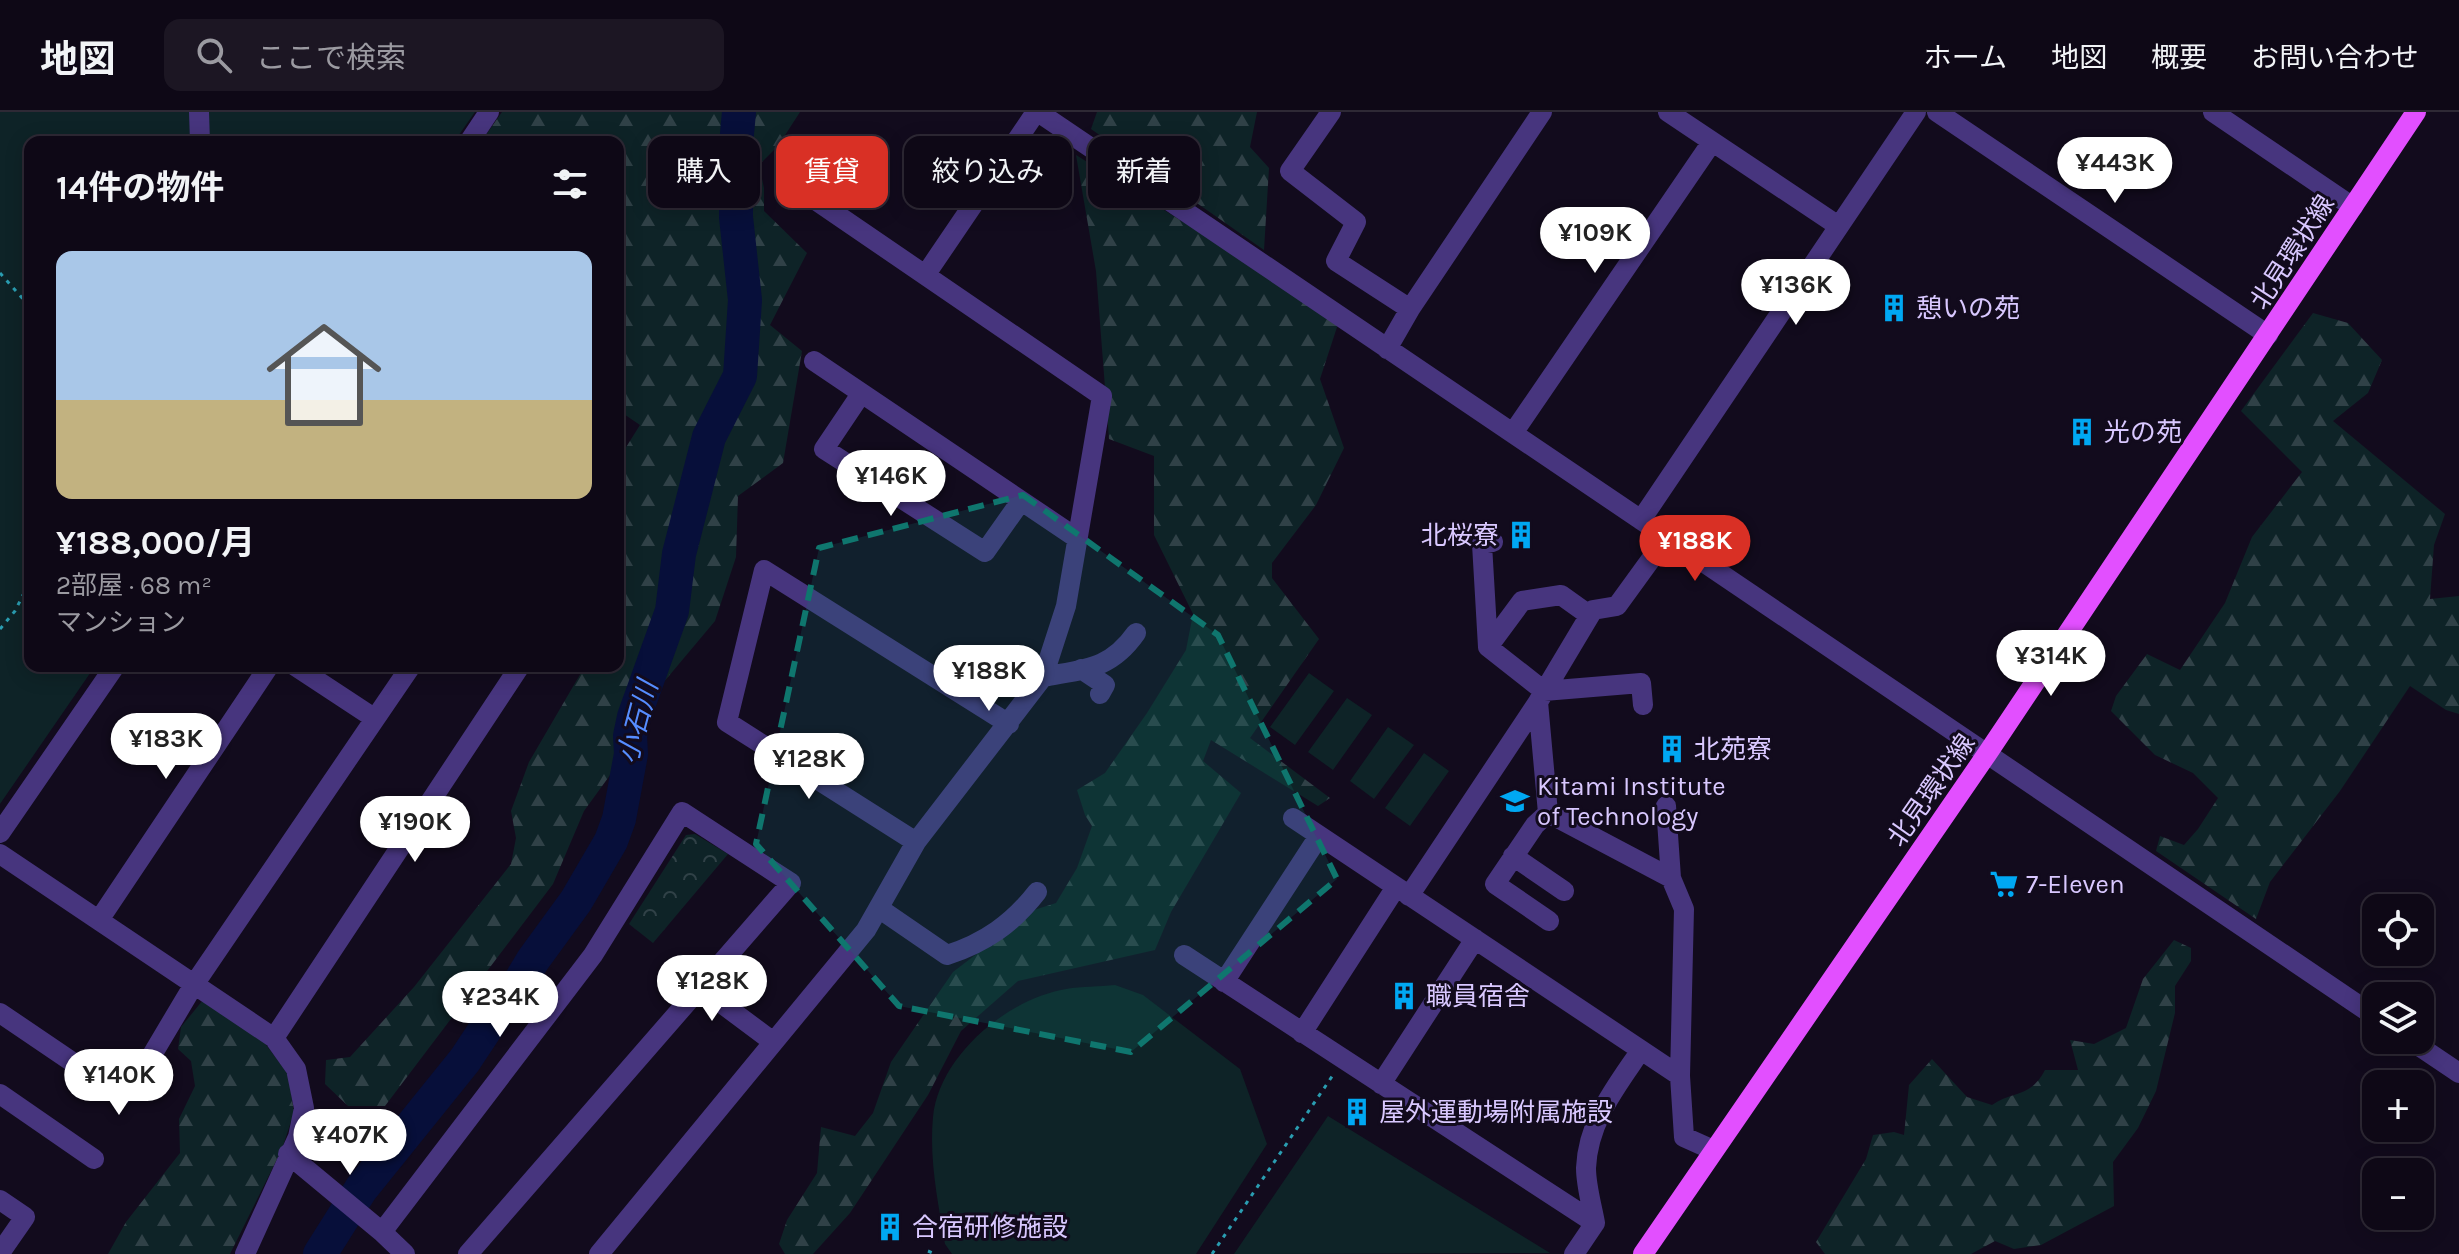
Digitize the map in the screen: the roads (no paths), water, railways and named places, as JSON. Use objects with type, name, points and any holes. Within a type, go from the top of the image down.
[{"type":"main road","name":"北見環状線","points":[[1643,1254],[1987,754],[2416,112]]},
{"type":"street","points":[[199,112],[200,136]]},
{"type":"street","points":[[473,136],[489,112]]},
{"type":"street","points":[[926,274],[1037,112],[2362,1008]]},
{"type":"street","points":[[1331,112],[1290,171],[1356,222],[1336,261],[1410,309]]},
{"type":"street","points":[[1387,349],[1410,309],[1542,112]]},
{"type":"street","points":[[1668,112],[1837,225]]},
{"type":"street","points":[[1641,520],[1916,112]]},
{"type":"street","points":[[1937,112],[2268,335]]},
{"type":"street","points":[[2213,112],[2353,207]]},
{"type":"street","points":[[1513,433],[1712,142]]},
{"type":"street","points":[[599,1254],[761,1032],[866,930],[916,842],[1043,677],[1066,606],[1102,396],[827,208]]},
{"type":"street","points":[[814,361],[1078,539]]},
{"type":"street","points":[[861,394],[824,449],[985,552],[1021,501]]},
{"type":"street","points":[[1493,542],[1482,544],[1488,647],[1541,697],[1548,813]]},
{"type":"street","points":[[1302,1033],[1541,697],[1589,615],[1593,610],[1617,606],[1662,544]]},
{"type":"street","points":[[916,842],[727,722],[764,570],[1009,724]]},
{"type":"street","points":[[1488,647],[1522,601],[1561,595],[1589,615]]},
{"type":"street","points":[[1043,677],[1099,665],[1122,653],[1136,633]]},
{"type":"street","points":[[1081,669],[1105,685],[1100,694]]},
{"type":"street","points":[[0,833],[111,672]]},
{"type":"street","points":[[99,920],[265,672]]},
{"type":"street","points":[[304,672],[374,718]]},
{"type":"street","points":[[0,1013],[121,1095],[133,1087],[193,986],[407,672]]},
{"type":"street","points":[[274,1038],[516,672]]},
{"type":"street","points":[[1541,697],[1641,683],[1643,705]]},
{"type":"street","points":[[1666,806],[1671,878],[1684,909],[1680,1076],[1684,1137],[1713,1150]]},
{"type":"street","points":[[382,1232],[593,955],[682,812],[791,883],[468,1254]]},
{"type":"street","points":[[1548,813],[1535,825],[1495,884],[1549,921]]},
{"type":"street","points":[[1548,813],[1671,878]]},
{"type":"street","points":[[1293,818],[1680,1076]]},
{"type":"street","points":[[1224,982],[1319,836]]},
{"type":"street","points":[[0,854],[274,1038],[296,1069],[304,1108],[298,1137],[245,1254]]},
{"type":"street","points":[[1513,856],[1564,891]]},
{"type":"street","points":[[880,909],[947,955],[976,946],[998,931],[1019,915],[1037,892]]},
{"type":"street","points":[[1381,1084],[1475,939]]},
{"type":"street","points":[[1184,955],[1595,1223]]},
{"type":"street","points":[[701,988],[761,1032]]},
{"type":"street","points":[[1574,1254],[1595,1223],[1586,1170],[1589,1142],[1602,1106],[1641,1050]]},
{"type":"street","points":[[2431,1054],[2459,1073]]},
{"type":"street","points":[[0,1094],[94,1159]]},
{"type":"street","points":[[288,1154],[405,1254]]},
{"type":"street","points":[[0,1200],[25,1217],[0,1253]]},
{"type":"waterway","name":"小石川","points":[[320,1254],[361,1189],[465,1060],[515,990],[576,901],[611,841],[619,819],[631,754],[630,736],[634,717],[672,611],[679,554],[709,437],[740,376],[745,300],[736,217],[739,112]]},
{"type":"place","name":"憩いの苑","points":[[1894,308]]},
{"type":"place","name":"光の苑","points":[[2082,432]]},
{"type":"place","name":"北桜寮","points":[[1521,535]]},
{"type":"place","name":"北苑寮","points":[[1672,749]]},
{"type":"place","name":"Kitami Institute of Technology","points":[[1515,801]]},
{"type":"place","name":"7-Eleven","points":[[2004,884]]},
{"type":"place","name":"職員宿舎","points":[[1404,996]]},
{"type":"place","name":"屋外運動場附属施設","points":[[1357,1112]]},
{"type":"place","name":"合宿研修施設","points":[[890,1227]]}]
